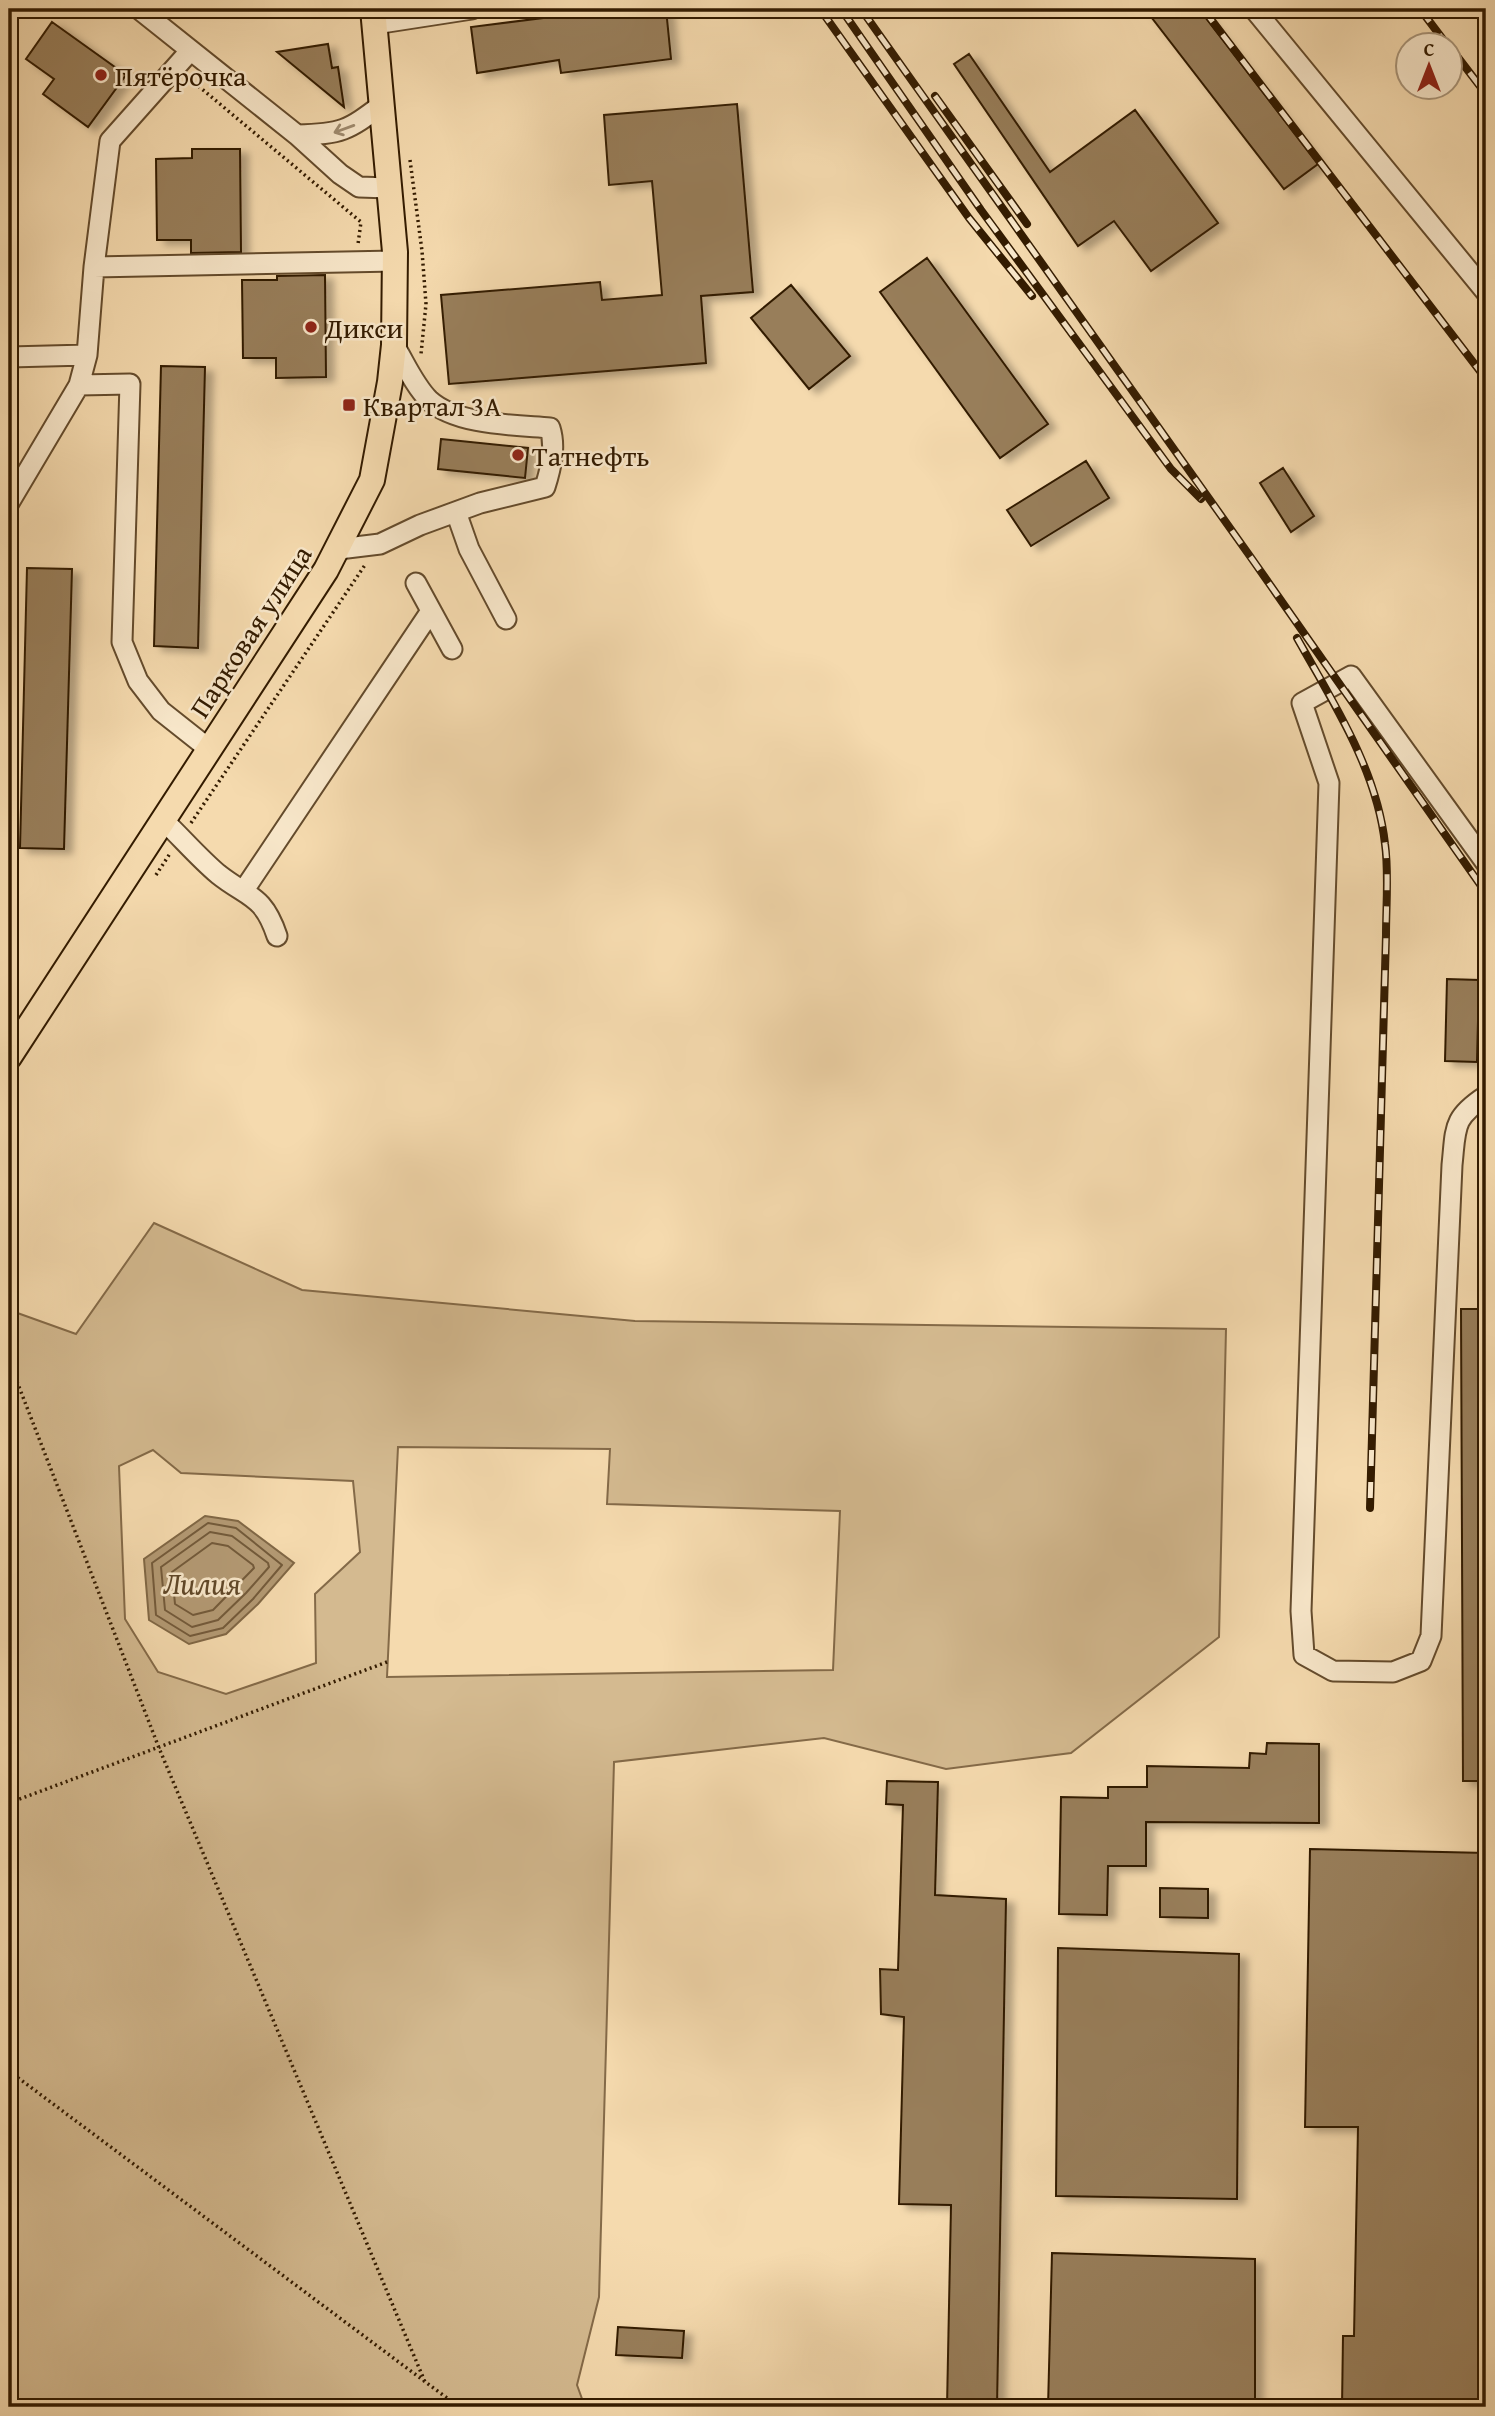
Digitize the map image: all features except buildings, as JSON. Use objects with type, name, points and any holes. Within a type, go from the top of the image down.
[{"type":"main road","name":"Парковая улица","points":[[17,1062],[163,820],[338,549],[372,480],[394,345],[395,261],[374,17]]},
{"type":"street","points":[[139,9],[297,135],[340,174],[359,187],[389,188]]},
{"type":"street","points":[[374,17],[472,9]]},
{"type":"street","points":[[1254,9],[1486,292]]},
{"type":"street","points":[[9,503],[79,385],[87,355],[94,267],[110,141],[190,51]]},
{"type":"street","points":[[297,135],[330,134],[353,127],[383,104]]},
{"type":"street","points":[[94,267],[395,261]]},
{"type":"street","points":[[338,549],[380,544],[480,503],[545,487],[550,471],[554,440],[550,428],[455,415],[430,401],[394,345]]},
{"type":"street","points":[[9,357],[87,355]]},
{"type":"street","points":[[79,385],[130,384],[122,642],[138,681],[161,711],[209,749]]},
{"type":"street","points":[[456,512],[469,549],[506,619]]},
{"type":"street","points":[[416,583],[452,649]]},
{"type":"street","points":[[244,890],[431,611]]},
{"type":"street","points":[[1486,863],[1351,676],[1302,703],[1329,783],[1301,1611],[1304,1655],[1334,1671],[1393,1672],[1421,1661],[1432,1636],[1454,1144],[1457,1122],[1486,1096]]},
{"type":"street","points":[[163,820],[219,874],[244,890],[270,916],[277,936]]},
{"type":"path","points":[[176,67],[361,222],[357,253]]},
{"type":"path","points":[[410,160],[426,304],[418,386]]},
{"type":"path","points":[[150,883],[380,544]]},
{"type":"path","points":[[9,1090],[17,1062]]},
{"type":"path","points":[[9,1361],[159,1748],[425,2382]]},
{"type":"path","points":[[9,1803],[387,1662]]},
{"type":"path","points":[[9,2071],[459,2407]]},
{"type":"shaded area","points":[[154,1223],[302,1290],[635,1321],[1226,1329],[1219,1637],[1071,1753],[946,1769],[824,1738],[614,1762],[599,2297],[577,2385],[585,2407],[9,2407],[9,1310],[76,1334]],"holes":[[[398,1447],[610,1449],[607,1504],[840,1511],[833,1670],[387,1677]],[[153,1450],[181,1473],[353,1481],[360,1552],[315,1594],[316,1663],[226,1694],[158,1672],[125,1619],[119,1466]]]},
{"type":"water","name":"Лилия","points":[[205,1516],[238,1521],[294,1563],[258,1604],[226,1634],[189,1644],[149,1620],[144,1559]]},
{"type":"railway","points":[[820,9],[969,218],[1032,296]]},
{"type":"railway","points":[[841,9],[981,210],[1171,469],[1201,499]]},
{"type":"railway","points":[[861,9],[1486,893]]},
{"type":"railway","points":[[1203,9],[1486,379]]},
{"type":"railway","points":[[1420,9],[1437,32]]},
{"type":"railway","points":[[1464,65],[1486,94]]},
{"type":"railway","points":[[935,96],[1027,224]]},
{"type":"railway","points":[[1297,638],[1339,712],[1363,763],[1380,817],[1386,855],[1370,1508]]},
{"type":"place","name":"Пятёрочка","points":[[101,75]]},
{"type":"place","name":"Дикси","points":[[311,327]]},
{"type":"place","name":"Квартал 3А","points":[[349,405]]},
{"type":"place","name":"Татнефть","points":[[518,455]]}]
